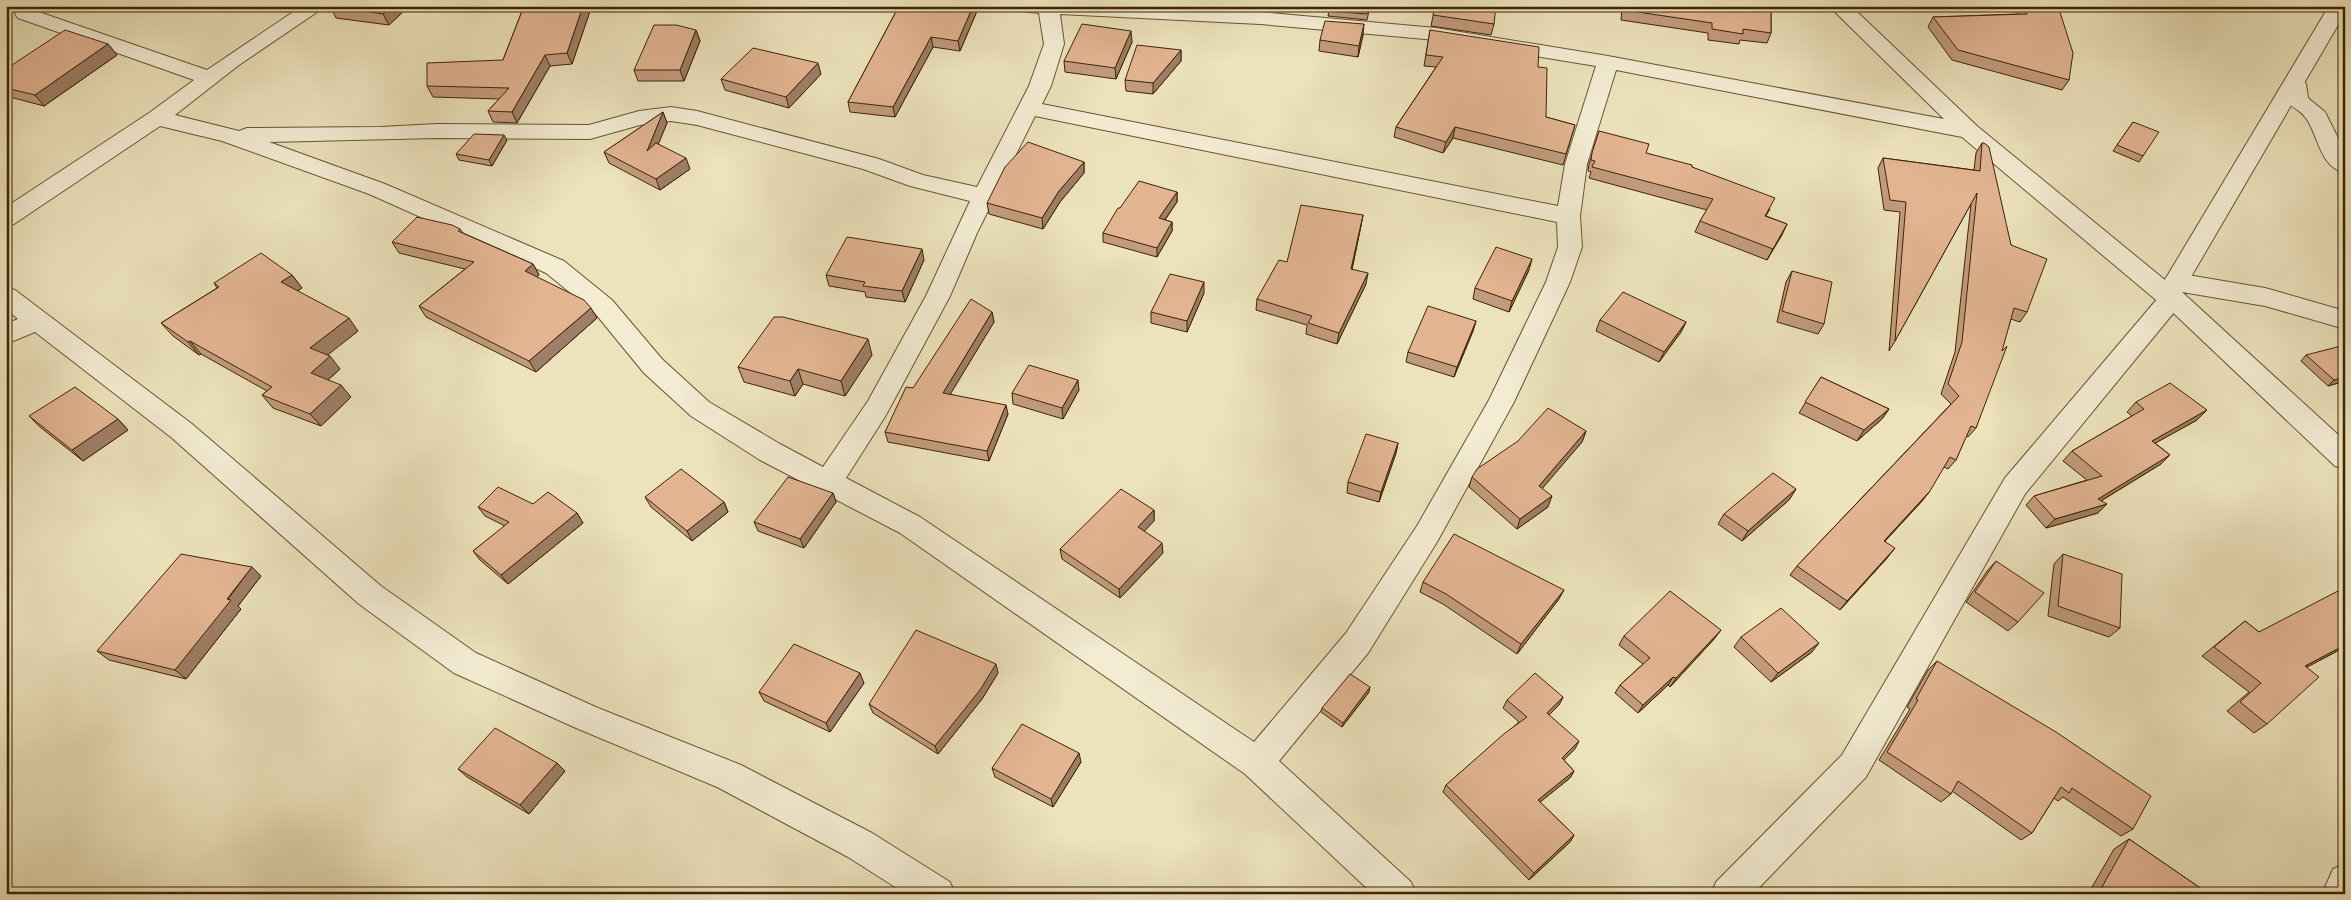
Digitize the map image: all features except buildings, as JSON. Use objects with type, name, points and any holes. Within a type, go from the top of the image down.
[{"type":"street","points":[[27,6],[25,14],[209,78]]},
{"type":"street","points":[[6,218],[157,118],[209,78],[316,6]]},
{"type":"street","points":[[1019,6],[1049,9],[1260,18],[1436,34],[1608,62],[1969,131]]},
{"type":"street","points":[[1839,6],[1969,131],[2172,292],[2345,458]]},
{"type":"street","points":[[1728,894],[1854,766],[2015,486],[2172,292],[2339,6]]},
{"type":"street","points":[[828,482],[882,400],[938,296],[984,196],[1040,86],[1054,44],[1049,9]]},
{"type":"street","points":[[1256,763],[1357,643],[1432,526],[1501,402],[1558,282],[1570,247],[1568,216],[1576,164],[1608,62]]},
{"type":"street","points":[[2295,84],[2297,100],[2317,118],[2332,152],[2345,166]]},
{"type":"street","points":[[1028,108],[1568,216]]},
{"type":"street","points":[[228,135],[380,134],[437,131],[590,132],[639,118],[671,114],[697,118],[871,164],[918,181],[984,196]]},
{"type":"street","points":[[157,118],[228,135],[377,188],[555,266],[604,306],[654,366],[700,409],[770,452],[910,525],[1256,763],[1399,894]]},
{"type":"street","points":[[2172,292],[2265,297],[2345,320]]},
{"type":"street","points":[[6,296],[182,431],[370,595],[465,663],[586,718],[729,776],[860,845],[938,894]]},
{"type":"street","points":[[6,335],[38,320]]},
{"type":"street","points":[[2339,894],[2345,881]]}]
